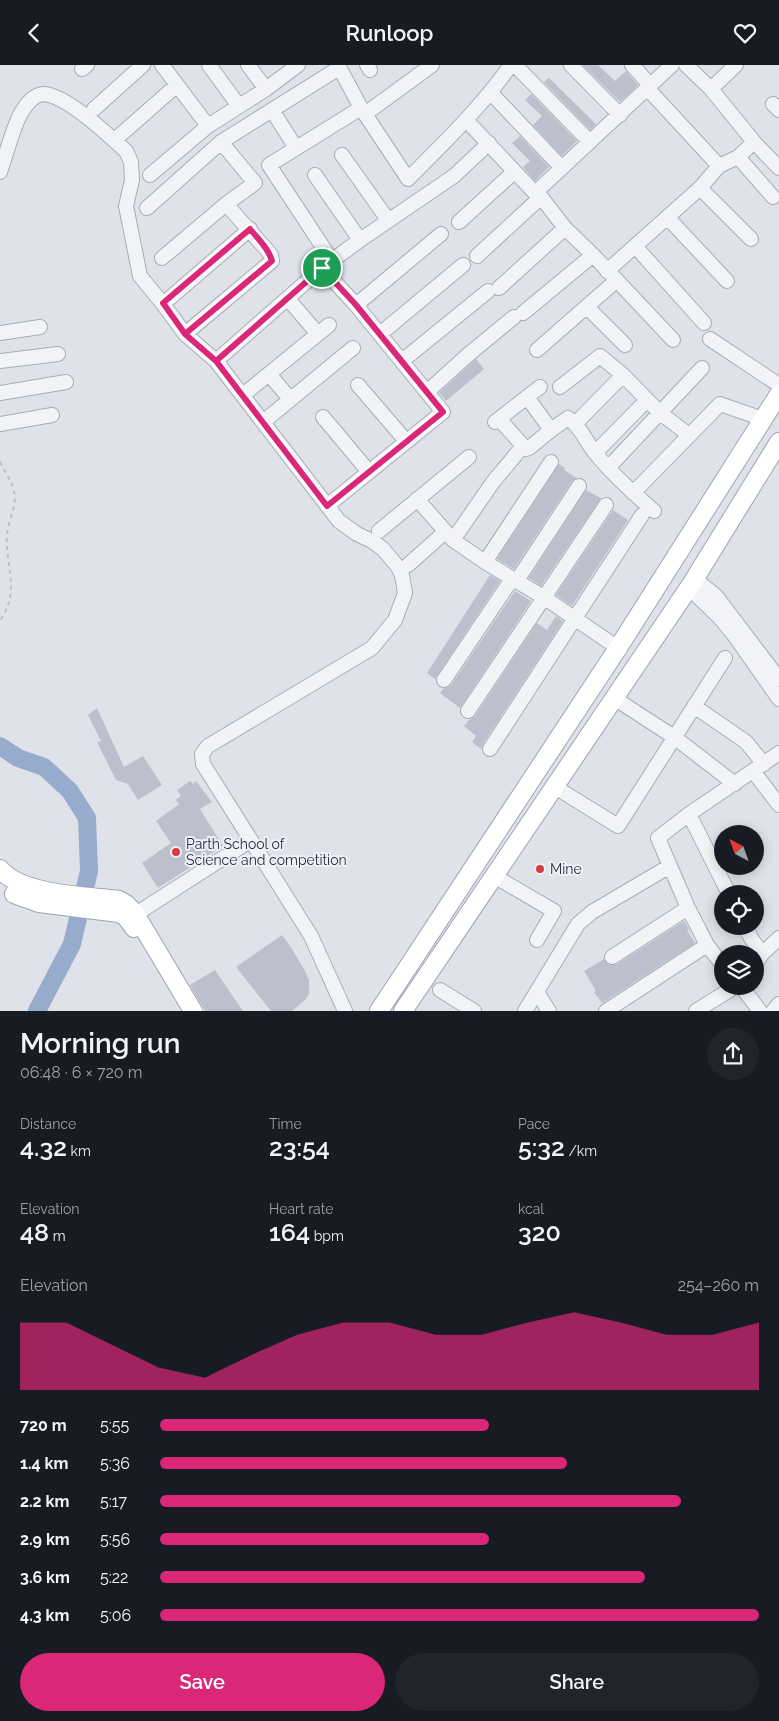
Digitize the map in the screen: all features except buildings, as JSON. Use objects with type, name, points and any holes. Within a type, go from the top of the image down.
[{"type":"main road","points":[[379,1011],[618,648],[779,393]]},
{"type":"main road","points":[[402,1011],[692,584],[779,441]]},
{"type":"main road","points":[[0,869],[10,879],[34,895]]},
{"type":"main road","points":[[0,885],[9,891],[125,909],[193,1011]]},
{"type":"main road","points":[[125,909],[126,917],[182,1011]]},
{"type":"street","points":[[94,109],[143,65]]},
{"type":"street","points":[[162,65],[208,126]]},
{"type":"street","points":[[209,65],[239,106]]},
{"type":"street","points":[[248,65],[266,89]]},
{"type":"street","points":[[150,175],[208,126],[266,89],[298,65]]},
{"type":"street","points":[[327,506],[443,412],[356,305],[327,264],[269,165],[363,111],[432,65]]},
{"type":"street","points":[[147,208],[221,142],[338,66],[363,111],[408,179],[466,121],[513,65],[590,143]]},
{"type":"street","points":[[570,65],[620,115]]},
{"type":"street","points":[[632,65],[649,88],[718,166]]},
{"type":"street","points":[[477,255],[538,195],[562,168],[672,65]]},
{"type":"street","points":[[686,65],[711,89],[754,142],[779,167]]},
{"type":"street","points":[[711,89],[736,65]]},
{"type":"street","points":[[118,137],[177,85]]},
{"type":"street","points":[[491,93],[562,168]]},
{"type":"street","points":[[0,172],[21,112],[29,102],[43,94],[68,103],[126,151],[131,162],[132,180],[126,206],[140,276],[163,303],[185,334],[216,361],[339,521],[357,534],[372,541],[388,555],[402,575],[405,593],[395,620],[372,648],[208,746],[203,750],[201,758],[311,936],[341,1007]]},
{"type":"street","points":[[272,110],[296,148]]},
{"type":"street","points":[[466,121],[489,143],[538,195],[565,228],[673,340]]},
{"type":"street","points":[[162,258],[226,204],[255,183],[221,142]]},
{"type":"street","points":[[537,350],[587,307],[635,246],[700,188],[718,166],[738,157],[754,142]]},
{"type":"street","points":[[216,361],[327,264],[454,176],[489,143]]},
{"type":"street","points":[[342,155],[388,220]]},
{"type":"street","points":[[738,157],[773,197]]},
{"type":"street","points":[[459,222],[514,171]]},
{"type":"street","points":[[315,175],[360,240]]},
{"type":"street","points":[[700,188],[751,239]]},
{"type":"street","points":[[185,334],[272,261],[271,255],[226,204]]},
{"type":"street","points":[[667,217],[727,281]]},
{"type":"street","points":[[402,361],[493,289],[565,228]]},
{"type":"street","points":[[163,303],[250,229]]},
{"type":"street","points":[[356,305],[441,234]]},
{"type":"street","points":[[635,246],[704,323]]},
{"type":"street","points":[[427,392],[469,354],[592,255]]},
{"type":"street","points":[[380,334],[463,265]]},
{"type":"street","points":[[288,299],[318,334]]},
{"type":"street","points":[[587,307],[624,345]]},
{"type":"street","points":[[242,395],[329,325]]},
{"type":"street","points":[[0,333],[40,327]]},
{"type":"street","points":[[710,339],[779,385]]},
{"type":"street","points":[[263,422],[353,348]]},
{"type":"street","points":[[0,361],[58,354]]},
{"type":"street","points":[[560,387],[600,356],[622,375],[646,401],[689,435]]},
{"type":"street","points":[[608,468],[702,368]]},
{"type":"street","points":[[269,374],[290,399]]},
{"type":"street","points":[[576,423],[622,375]]},
{"type":"street","points":[[0,393],[66,382]]},
{"type":"street","points":[[358,385],[406,441]]},
{"type":"street","points":[[490,749],[575,619],[648,513],[633,493],[594,453],[576,423],[568,418],[530,448],[526,449],[497,421],[540,387]]},
{"type":"street","points":[[527,397],[551,430]]},
{"type":"street","points":[[594,453],[646,401]]},
{"type":"street","points":[[633,493],[720,405],[763,419]]},
{"type":"street","points":[[0,424],[52,415]]},
{"type":"street","points":[[324,417],[369,472]]},
{"type":"street","points":[[408,565],[449,536],[518,453]]},
{"type":"street","points":[[380,531],[469,457]]},
{"type":"street","points":[[485,562],[550,462]]},
{"type":"street","points":[[444,680],[578,486]]},
{"type":"street","points":[[418,499],[449,536],[485,562],[545,598],[618,648]]},
{"type":"street","points":[[468,711],[606,505]]},
{"type":"street","points":[[692,584],[716,597],[779,679]]},
{"type":"street","points":[[692,584],[734,635],[779,699]]},
{"type":"street","points":[[555,787],[618,825],[725,658]]},
{"type":"street","points":[[614,698],[674,737],[735,784]]},
{"type":"street","points":[[694,706],[746,742],[779,805]]},
{"type":"street","points":[[714,954],[707,945],[688,908],[658,838],[689,814],[779,753]]},
{"type":"street","points":[[689,814],[724,885]]},
{"type":"street","points":[[125,909],[251,840]]},
{"type":"street","points":[[525,1011],[578,924],[592,912],[670,866]]},
{"type":"street","points":[[494,876],[554,911],[537,940]]},
{"type":"street","points":[[612,957],[688,908]]},
{"type":"street","points":[[764,954],[779,938]]},
{"type":"street","points":[[606,1011],[707,945]]},
{"type":"street","points":[[440,990],[474,1011]]},
{"type":"street","points":[[537,992],[549,1011]]},
{"type":"street","points":[[696,1011],[722,995]]},
{"type":"street","points":[[748,995],[760,1011]]},
{"type":"street","points":[[773,1011],[779,1004]]},
{"type":"path","points":[[0,462],[12,486],[15,497],[7,538],[12,592],[8,609],[0,620]]},
{"type":"waterway","points":[[0,746],[18,758],[44,767],[70,791],[87,818],[89,871],[72,944],[37,1011]]},
{"type":"place","name":"Parth School of Science and competition","points":[[176,852]]},
{"type":"place","name":"Mine","points":[[540,869]]},
{"type":"route","points":[[322,268],[216,361],[185,334],[163,303],[250,229],[271,255],[272,261],[185,334],[216,361],[327,506],[443,412],[356,305],[322,268]]}]
